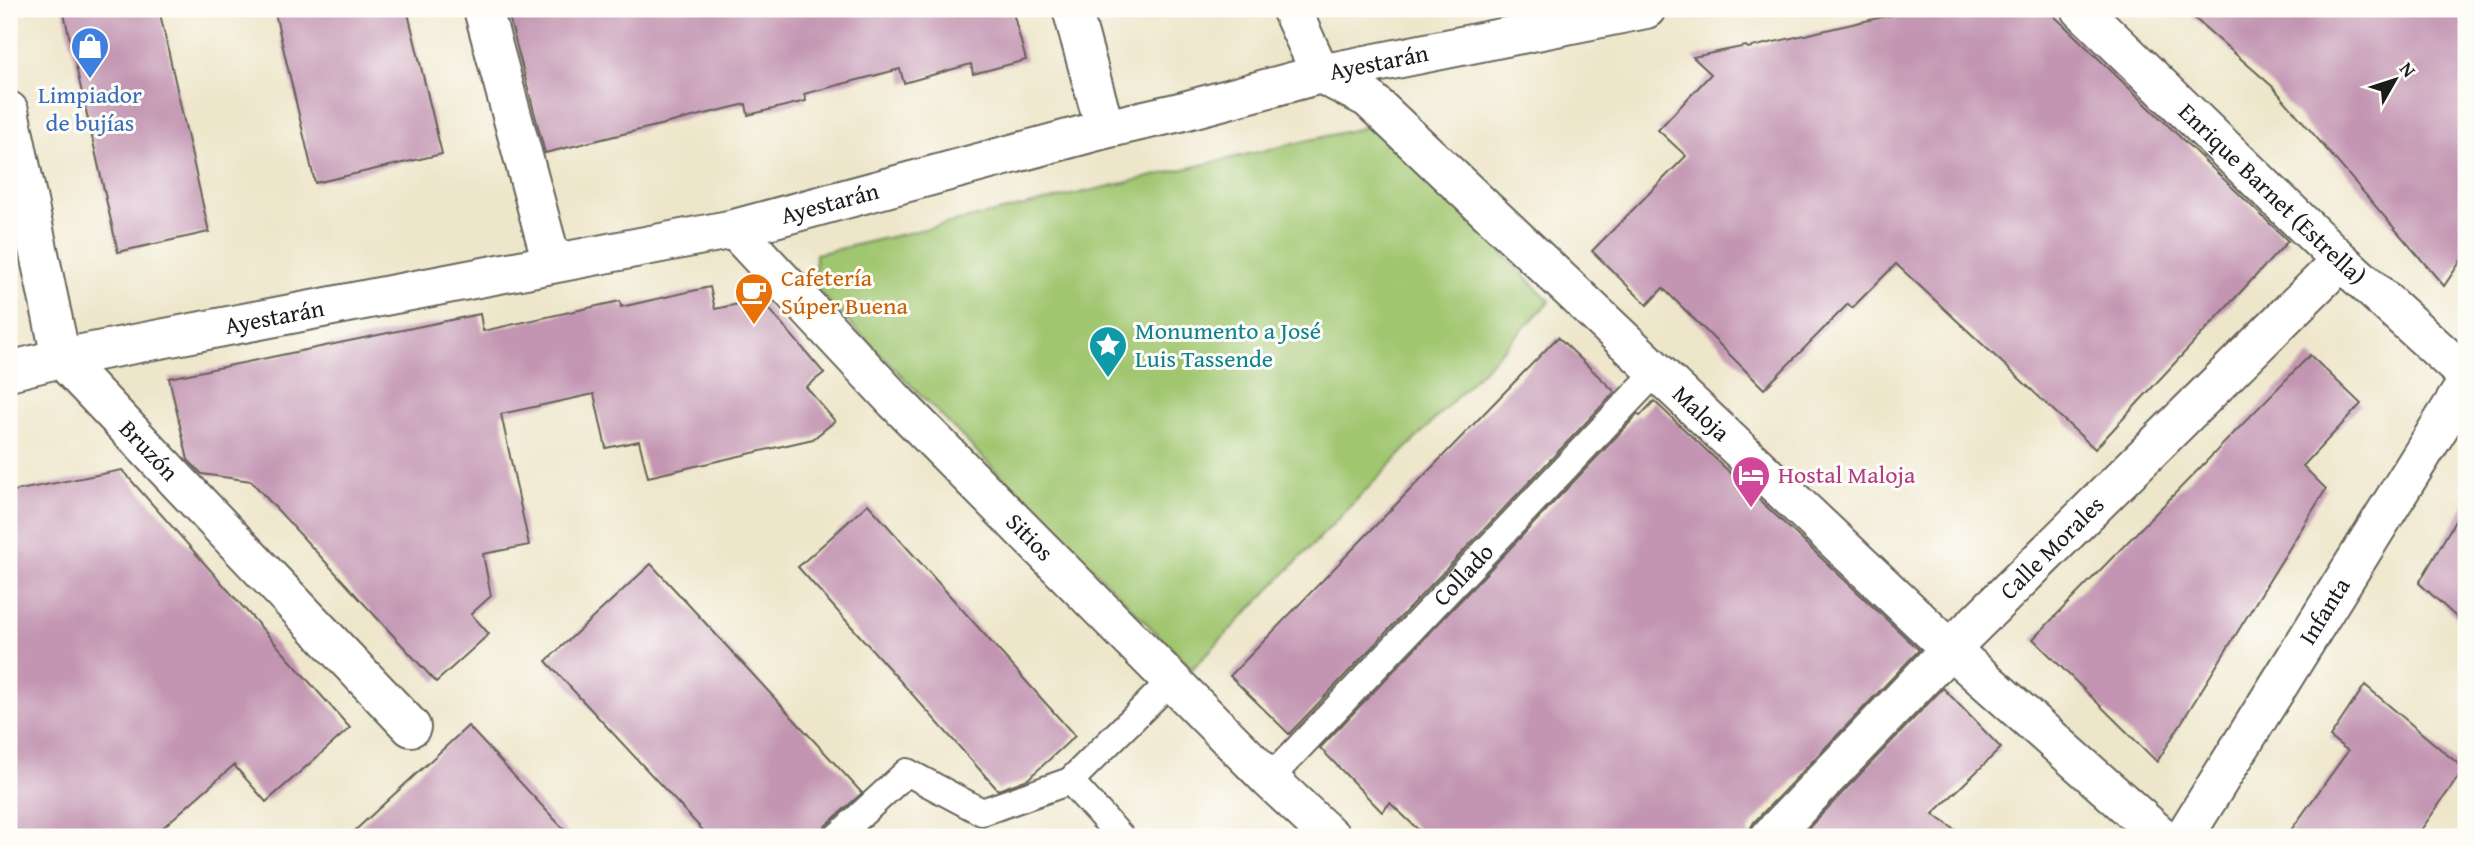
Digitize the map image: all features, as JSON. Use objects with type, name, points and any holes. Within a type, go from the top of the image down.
[{"type":"street","points":[[483,9],[552,263]]},
{"type":"street","points":[[1073,9],[1105,128]]},
{"type":"street","points":[[1291,9],[1321,74]]},
{"type":"street","name":"Ayestarán","points":[[9,371],[61,358],[734,229],[1105,128],[1180,112],[1321,74],[1646,9]]},
{"type":"street","name":"Enrique Barnet (Estrella)","points":[[2081,9],[2341,261],[2466,374]]},
{"type":"street","name":"Maloja","points":[[1321,74],[1368,98],[1950,649],[2162,837]]},
{"type":"street","points":[[9,111],[61,358]]},
{"type":"street","name":"Sitios","points":[[734,229],[896,402],[1269,779],[1331,837]]},
{"type":"street","name":"Calle Morales","points":[[1770,837],[1950,649],[2341,261]]},
{"type":"street","name":"Bruzón","points":[[61,358],[411,727]]},
{"type":"street","name":"Infanta","points":[[2184,837],[2466,384]]},
{"type":"lane","name":"Collado","points":[[1269,779],[1657,371]]},
{"type":"lane","points":[[837,837],[907,772],[982,812],[1070,780],[1172,680]]},
{"type":"lane","points":[[1070,780],[1121,837]]},
{"type":"green space","points":[[1374,125],[1550,301],[1192,669],[814,287],[816,254]]},
{"type":"building","points":[[63,9],[159,9],[209,232],[118,252]]},
{"type":"building","points":[[274,9],[407,9],[442,154],[315,183]]},
{"type":"building","points":[[507,9],[1012,9],[1026,60],[973,74],[971,64],[904,83],[900,69],[804,94],[806,101],[748,115],[746,104],[545,153]]},
{"type":"building","points":[[1917,9],[2047,9],[2288,241],[2095,449],[1896,264],[1852,308],[1848,304],[1764,389],[1663,288],[1647,305],[1592,251],[1686,156],[1658,130],[1711,74],[1693,57],[1746,46],[1748,48]]},
{"type":"building","points":[[2184,9],[2466,9],[2466,253],[2444,286],[2273,87]]},
{"type":"building","points":[[710,287],[715,309],[761,299],[824,373],[806,387],[835,421],[813,439],[648,477],[639,441],[606,448],[594,394],[501,414],[529,545],[483,554],[491,596],[471,614],[489,634],[436,682],[251,481],[202,474],[188,460],[169,378],[480,314],[483,331],[620,301],[621,307]]},
{"type":"building","points":[[1558,337],[1615,392],[1289,734],[1230,676]]},
{"type":"building","points":[[2310,355],[2361,404],[2303,466],[2326,489],[2157,762],[2033,639]]},
{"type":"building","points":[[1654,401],[1919,650],[1754,822],[1749,837],[1426,837],[1390,803],[1382,812],[1320,748],[1638,414],[1640,416]]},
{"type":"building","points":[[122,470],[350,728],[266,802],[234,765],[152,837],[9,837],[9,492]]},
{"type":"building","points":[[2466,502],[2466,626],[2419,583]]},
{"type":"building","points":[[868,504],[1075,736],[1028,779],[998,790],[798,567]]},
{"type":"building","points":[[651,564],[862,793],[813,837],[709,837],[546,661]]},
{"type":"building","points":[[2365,685],[2464,769],[2416,837],[2286,837],[2348,751],[2330,737]]},
{"type":"building","points":[[1943,688],[2001,748],[1933,814],[1965,837],[1800,837]]},
{"type":"building","points":[[468,726],[571,837],[348,837]]},
{"type":"place","name":"Limpiador de bujías","points":[[90,80]]},
{"type":"place","name":"Cafetería Súper Buena","points":[[754,326]]},
{"type":"place","name":"Monumento a José Luis Tassende","points":[[1108,379]]},
{"type":"place","name":"Hostal Maloja","points":[[1751,509]]}]
